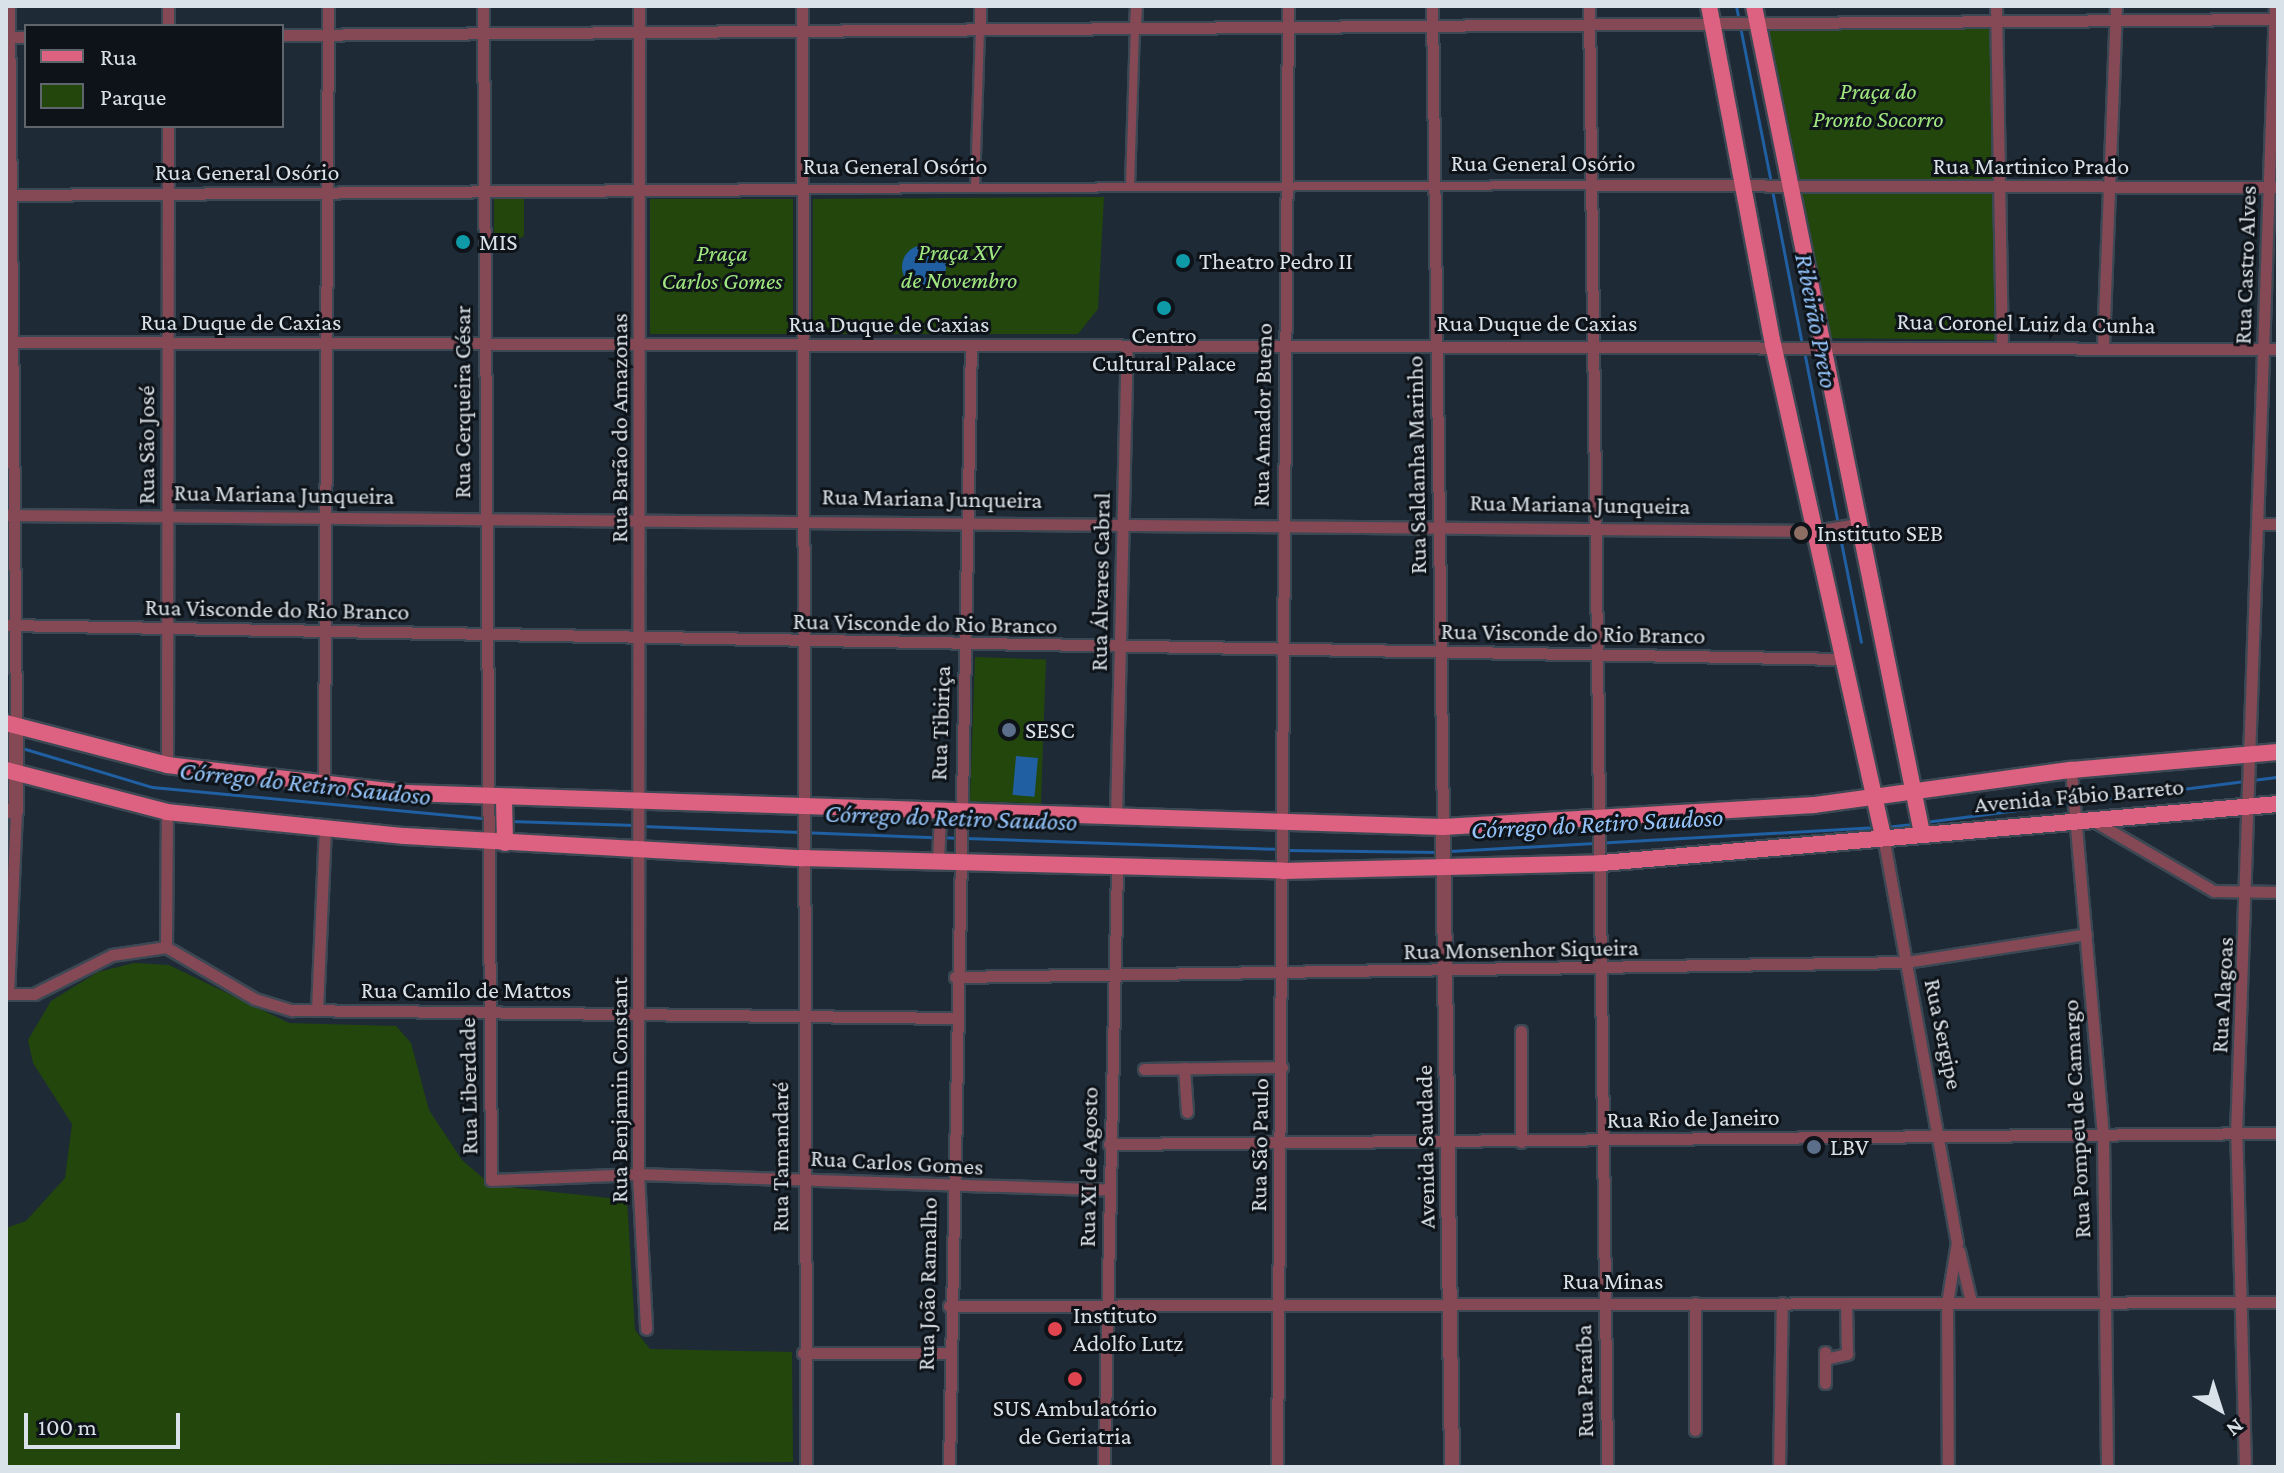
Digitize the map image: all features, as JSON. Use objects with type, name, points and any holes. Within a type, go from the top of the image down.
[{"type":"main road","points":[[1714,16],[1777,344],[1820,530],[1843,659],[1882,832]]},
{"type":"main road","points":[[1752,16],[1779,184],[1812,344],[1921,829]]},
{"type":"main road","name":"Avenida Fábio Barreto","points":[[13,729],[167,765],[485,803],[960,821],[1116,818],[1284,830],[1443,832],[1601,826],[1875,800],[2072,772],[2253,759],[2278,752]]},
{"type":"main road","name":"Avenida Fábio Barreto","points":[[13,769],[167,812],[325,828],[1117,868],[1443,864],[1602,857],[2253,802],[2278,804]]},
{"type":"main road","points":[[504,803],[505,838]]},
{"type":"street","points":[[9,6],[8,342],[13,769],[7,994],[34,994],[112,955],[166,947],[167,812]]},
{"type":"street","points":[[324,785],[328,6]]},
{"type":"street","name":"Rua Cerqueira César","points":[[483,6],[485,803]]},
{"type":"street","name":"Rua Barão do Amazonas","points":[[639,6],[643,845]]},
{"type":"street","name":"Rua Tamandaré","points":[[802,6],[801,852],[806,1467]]},
{"type":"street","points":[[975,188],[980,6]]},
{"type":"street","points":[[1130,186],[1136,6]]},
{"type":"street","name":"Rua Amador Bueno","points":[[1284,830],[1282,523],[1288,6]]},
{"type":"street","name":"Rua Saldanha Marinho","points":[[1432,6],[1443,832]]},
{"type":"street","name":"Rua Paraíba","points":[[1589,6],[1602,857],[1607,1467]]},
{"type":"street","points":[[1996,6],[2002,345]]},
{"type":"street","points":[[2103,345],[2116,6]]},
{"type":"street","name":"Rua Castro Alves","points":[[2259,524],[2264,349],[2274,187],[2275,6]]},
{"type":"street","points":[[284,35],[1433,24],[1714,16],[1997,24],[2276,19]]},
{"type":"street","name":"Rua São José","points":[[167,765],[168,128]]},
{"type":"street","name":"Rua General Osório","points":[[8,195],[1779,184]]},
{"type":"street","name":"Rua Martinico Prado","points":[[1779,184],[2000,190],[2274,187]]},
{"type":"street","name":"Rua Duque de Caxias","points":[[8,342],[1127,347],[1777,344]]},
{"type":"street","name":"Rua Coronel Luiz da Cunha","points":[[1777,344],[2278,349]]},
{"type":"street","name":"Rua Tibiriça","points":[[960,858],[971,346]]},
{"type":"street","name":"Rua Álvares Cabral","points":[[1116,818],[1127,347]]},
{"type":"street","name":"Rua Mariana Junqueira","points":[[10,515],[641,517],[1820,530],[1852,525]]},
{"type":"street","points":[[2259,524],[2278,524]]},
{"type":"street","name":"Rua Alagoas","points":[[2245,1467],[2236,1134],[2250,893],[2259,524]]},
{"type":"street","name":"Rua Visconde do Rio Branco","points":[[10,625],[1283,652],[1843,659]]},
{"type":"street","name":"Rua Pompeu de Camargo","points":[[2072,772],[2081,816],[2086,934],[2103,1135],[2107,1467]]},
{"type":"street","name":"Rua Liberdade","points":[[485,803],[491,1180]]},
{"type":"street","points":[[2081,816],[2214,891],[2278,892]]},
{"type":"street","points":[[938,857],[939,820]]},
{"type":"street","points":[[317,1010],[325,828]]},
{"type":"street","name":"Rua São Paulo","points":[[1277,1467],[1284,830]]},
{"type":"street","name":"Avenida Saudade","points":[[1443,832],[1452,1467]]},
{"type":"street","name":"Rua Sergipe","points":[[1882,832],[1943,1135],[1957,1242],[1971,1302]]},
{"type":"street","name":"Rua Benjamin Constant","points":[[643,845],[638,1174],[646,1329]]},
{"type":"street","name":"Rua João Ramalho","points":[[949,1467],[953,1018],[960,858]]},
{"type":"street","name":"Rua XI de Agosto","points":[[1104,1467],[1117,868]]},
{"type":"street","name":"Rua Monsenhor Siqueira","points":[[955,977],[1114,972],[1444,973],[1906,962],[2086,934]]},
{"type":"street","name":"Rua Camilo de Mattos","points":[[166,947],[255,999],[317,1010],[488,1015],[640,1010],[802,1017],[953,1018]]},
{"type":"street","points":[[1521,1031],[1521,1142]]},
{"type":"street","points":[[1144,1069],[1282,1067]]},
{"type":"street","points":[[1184,1068],[1187,1112]]},
{"type":"street","name":"Rua Rio de Janeiro","points":[[1109,1144],[2278,1133]]},
{"type":"street","name":"Rua Carlos Gomes","points":[[491,1180],[638,1174],[1108,1190]]},
{"type":"street","name":"Rua Sergipe","points":[[1948,1467],[1947,1303],[1957,1242]]},
{"type":"street","name":"Rua Minas","points":[[949,1306],[2278,1302]]},
{"type":"street","points":[[1695,1303],[1695,1430]]},
{"type":"street","points":[[1779,1467],[1782,1303]]},
{"type":"street","points":[[1825,1383],[1825,1356],[1847,1354],[1846,1303]]},
{"type":"street","points":[[803,1353],[948,1353]]},
{"type":"green space","name":"Praça do Pronto Socorro","points":[[1763,25],[1991,28],[1994,185],[1788,180]]},
{"type":"green space","points":[[1791,189],[1994,194],[1996,340],[1822,338]]},
{"type":"green space","name":"Praça XV de Novembro","points":[[1104,197],[1098,309],[1078,334],[813,334],[813,199]]},
{"type":"green space","points":[[494,199],[524,199],[524,236],[508,244],[494,239]]},
{"type":"green space","name":"Praça Carlos Gomes","points":[[650,199],[793,199],[793,334],[650,334]]},
{"type":"green space","name":"SESC","points":[[975,657],[1046,659],[1041,803],[970,801]]},
{"type":"green space","points":[[134,963],[169,965],[289,1023],[396,1026],[411,1043],[429,1110],[462,1160],[491,1185],[627,1200],[635,1330],[650,1349],[792,1352],[793,1462],[6,1467],[6,1228],[26,1221],[65,1178],[72,1124],[33,1063],[28,1040],[51,1001],[98,972]]},
{"type":"water","points":[[924,245],[940,251],[946,267],[940,283],[924,289],[908,283],[902,267],[908,251]]},
{"type":"water","points":[[1016,756],[1038,758],[1035,797],[1013,795]]},
{"type":"waterway","name":"Ribeirão Preto","points":[[1736,6],[1771,183]]},
{"type":"waterway","name":"Ribeirão Preto","points":[[1772,190],[1802,344]]},
{"type":"waterway","name":"Ribeirão Preto","points":[[1804,351],[1838,524]]},
{"type":"waterway","name":"Ribeirão Preto","points":[[1839,532],[1861,642]]},
{"type":"waterway","name":"Córrego do Retiro Saudoso","points":[[22,748],[152,787],[499,820]]},
{"type":"waterway","points":[[1925,822],[2278,777]]},
{"type":"waterway","name":"Córrego do Retiro Saudoso","points":[[510,821],[635,825]]},
{"type":"waterway","name":"Córrego do Retiro Saudoso","points":[[1885,827],[1913,824]]},
{"type":"waterway","name":"Córrego do Retiro Saudoso","points":[[642,826],[934,837]]},
{"type":"waterway","name":"Córrego do Retiro Saudoso","points":[[1450,851],[1873,827]]},
{"type":"waterway","name":"Córrego do Retiro Saudoso","points":[[942,837],[958,838]]},
{"type":"waterway","name":"Córrego do Retiro Saudoso","points":[[966,838],[1278,849]]},
{"type":"waterway","name":"Córrego do Retiro Saudoso","points":[[1286,850],[1438,852]]},
{"type":"place","name":"MIS","points":[[463,242]]},
{"type":"place","name":"Theatro Pedro II","points":[[1183,261]]},
{"type":"place","name":"Centro Cultural Palace","points":[[1164,308]]},
{"type":"place","name":"Instituto SEB","points":[[1801,533]]},
{"type":"place","name":"SESC","points":[[1009,730]]},
{"type":"place","name":"LBV","points":[[1814,1147]]},
{"type":"place","name":"Instituto Adolfo Lutz","points":[[1055,1329]]},
{"type":"place","name":"SUS Ambulatório de Geriatria","points":[[1075,1379]]}]
